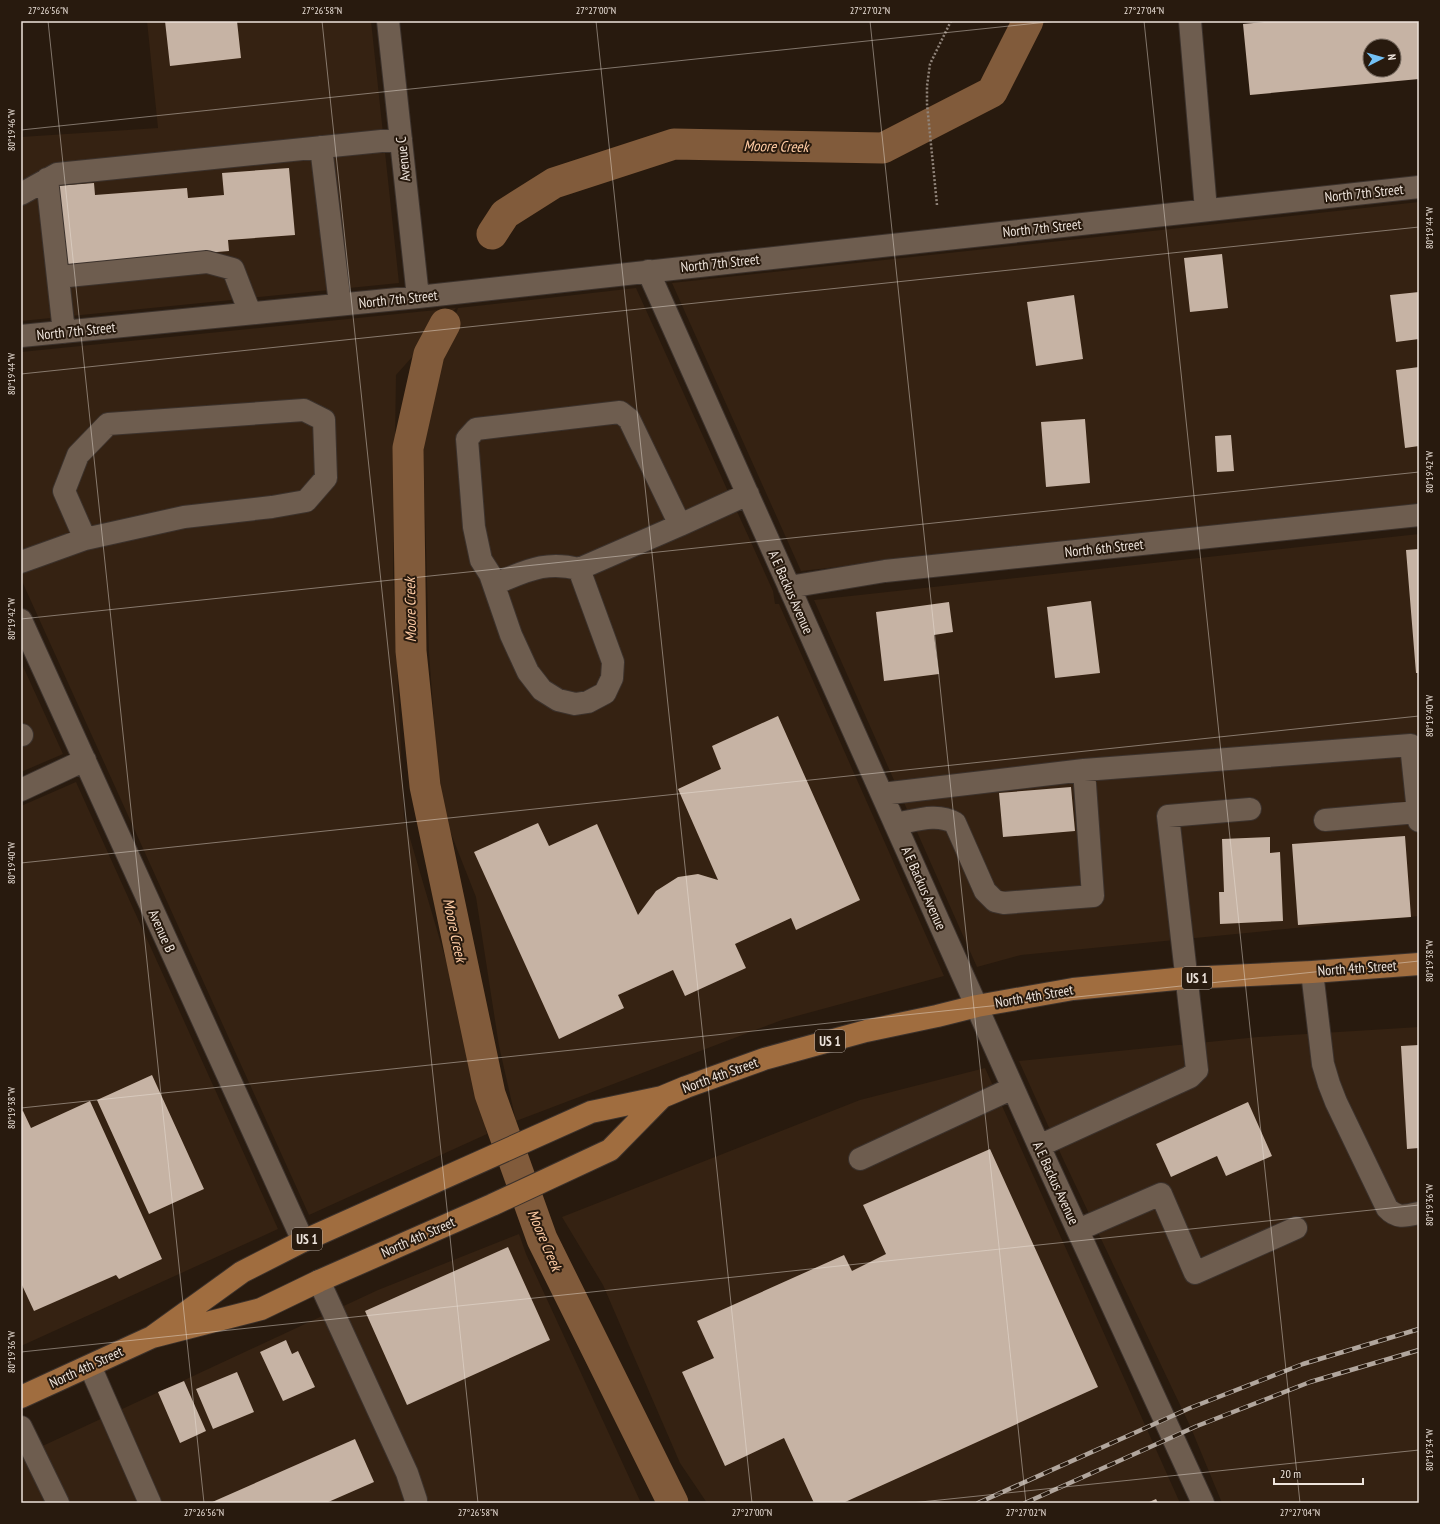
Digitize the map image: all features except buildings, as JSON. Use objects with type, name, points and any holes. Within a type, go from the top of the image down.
[{"type":"main road","name":"North 4th Street","points":[[152,1337],[242,1272],[302,1241],[591,1112],[662,1097],[764,1059],[866,1031],[977,1006],[1073,989],[1186,978],[1312,972],[1419,964]]},
{"type":"main road","name":"North 4th Street","points":[[21,1397],[152,1337],[261,1309],[319,1280],[492,1205],[610,1150],[662,1097]]},
{"type":"street","name":"Avenue C","points":[[388,21],[418,297]]},
{"type":"street","points":[[1190,21],[1206,210]]},
{"type":"street","points":[[21,194],[57,174],[401,139]]},
{"type":"street","points":[[321,147],[340,304]]},
{"type":"street","points":[[47,179],[64,332]]},
{"type":"street","name":"North 7th Street","points":[[21,336],[418,297],[1419,187]]},
{"type":"street","points":[[58,277],[206,262],[233,269],[250,313]]},
{"type":"street","name":"A E Backus Avenue","points":[[648,271],[1039,1146],[1203,1503]]},
{"type":"street","points":[[21,562],[85,539],[184,517],[272,507],[306,501],[326,478],[324,420],[304,410],[108,424],[78,455],[64,491],[85,539]]},
{"type":"street","points":[[579,569],[614,662],[612,678],[605,693],[588,702],[574,704],[558,700],[542,690],[528,672],[511,635],[490,574],[481,560],[474,527],[467,439],[476,429],[620,412],[629,420],[680,525]]},
{"type":"street","points":[[494,584],[535,568],[550,565],[567,566],[579,569],[748,494]]},
{"type":"street","name":"North 6th Street","points":[[789,588],[885,571],[1419,515]]},
{"type":"street","name":"Avenue B","points":[[21,620],[302,1241]]},
{"type":"street","points":[[882,794],[1084,770],[1411,745],[1417,777],[1419,816],[1325,820]]},
{"type":"street","points":[[21,790],[85,760]]},
{"type":"street","points":[[895,824],[938,817],[949,819],[955,823],[985,891],[995,901],[1004,903],[1093,896],[1084,770]]},
{"type":"street","points":[[1039,1146],[1190,1077],[1197,1070],[1168,816],[1250,809]]},
{"type":"street","points":[[1312,972],[1324,1064],[1329,1084],[1336,1102],[1386,1208],[1397,1216],[1403,1217],[1419,1213]]},
{"type":"street","points":[[860,1159],[1013,1088]]},
{"type":"street","points":[[1078,1230],[1161,1194],[1195,1273],[1296,1228]]},
{"type":"street","points":[[319,1280],[407,1473],[416,1500],[415,1503]]},
{"type":"street","points":[[90,1366],[150,1503]]},
{"type":"street","points":[[21,1427],[58,1503]]},
{"type":"path","points":[[937,205],[927,104],[927,86],[930,64],[951,21]]},
{"type":"shaded area","points":[[147,21],[371,21],[399,283],[21,321],[21,137],[158,128]]},
{"type":"shaded area","points":[[1419,202],[1419,503],[801,571],[672,283]]},
{"type":"shaded area","points":[[636,288],[773,591],[775,604],[779,604],[944,976],[782,1020],[516,1121],[499,1046],[476,897],[446,821],[437,760],[429,653],[422,406],[458,308]]},
{"type":"shaded area","points":[[456,308],[396,375],[393,575],[404,818],[459,1005],[487,1134],[309,1215],[21,579],[21,352]]},
{"type":"shaded area","points":[[1419,534],[1419,916],[1021,955],[977,967],[814,600]]},
{"type":"shaded area","points":[[21,662],[63,754],[21,772]]},
{"type":"shaded area","points":[[76,782],[278,1229],[21,1346],[21,806]]},
{"type":"shaded area","points":[[1419,1027],[1419,1503],[1222,1503],[1191,1428],[1064,1161],[1019,1061],[1258,1037]]},
{"type":"shaded area","points":[[985,1068],[1180,1503],[707,1503],[680,1463],[603,1285],[562,1217],[860,1100]]},
{"type":"shaded area","points":[[519,1234],[526,1254],[641,1503],[21,1503],[21,1456],[378,1290]]},
{"type":"waterway","name":"Moore Creek","points":[[492,234],[505,214],[554,183],[674,144],[883,148],[992,92],[1028,21]]},
{"type":"waterway","name":"Moore Creek","points":[[445,324],[429,354],[408,448],[411,651],[425,786],[490,1094],[542,1239],[673,1503]]},
{"type":"railway","points":[[978,1503],[1190,1408],[1303,1364],[1419,1329]]},
{"type":"railway","points":[[1025,1503],[1197,1426],[1310,1382],[1419,1350]]}]
